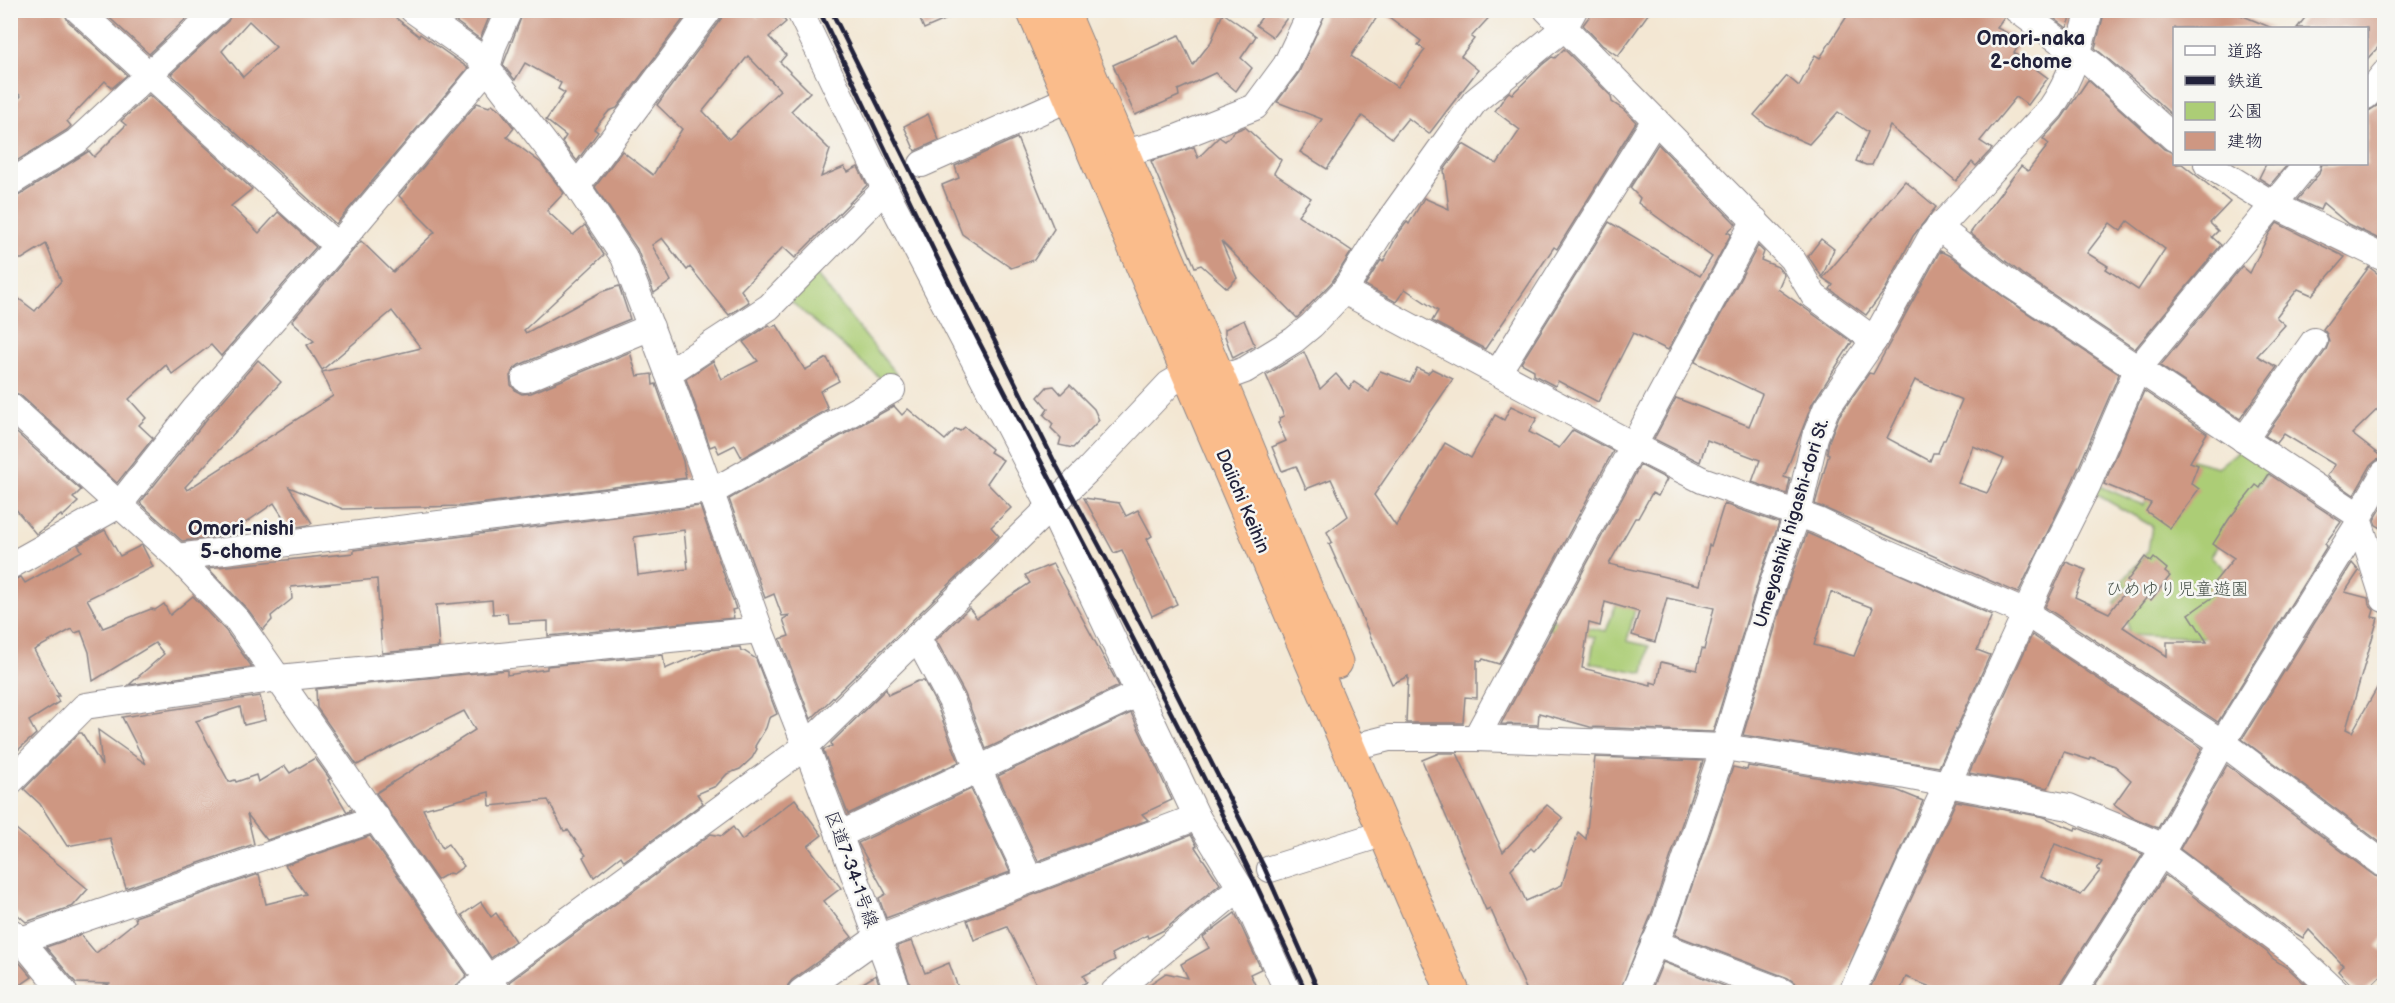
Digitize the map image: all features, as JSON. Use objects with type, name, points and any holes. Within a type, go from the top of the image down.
[{"type":"highway","name":"Daiichi Keihin","points":[[1033,10],[1070,98],[1203,374],[1369,743],[1477,993]]},
{"type":"highway","name":"Daiichi Keihin","points":[[1062,10],[1123,153],[1203,374],[1384,833],[1453,993]]},
{"type":"street","points":[[78,10],[337,246]]},
{"type":"street","points":[[10,183],[76,142],[218,10]]},
{"type":"street","name":"区道7-34-1号線","points":[[413,10],[477,55],[577,186],[624,257],[760,630],[898,993]]},
{"type":"street","points":[[10,566],[119,505],[194,410],[337,246],[487,68],[493,46],[509,10]]},
{"type":"street","points":[[577,186],[709,10]]},
{"type":"street","points":[[799,10],[885,189],[1050,506],[1197,817],[1240,887],[1288,993]]},
{"type":"street","points":[[1123,153],[1166,142],[1255,107],[1286,65],[1312,10]]},
{"type":"street","points":[[2017,10],[2078,54],[2173,136]]},
{"type":"street","name":"Umeyashiki higashi-dori St.","points":[[1634,993],[1665,920],[1724,747],[1773,583],[1798,513],[1815,437],[1826,409],[1874,340],[1938,227],[2059,97],[2078,54],[2090,10]]},
{"type":"street","points":[[10,406],[177,557],[238,621],[377,818],[485,988],[806,746],[1088,470],[1169,384],[1203,374],[1234,374],[1245,370],[1294,340],[1312,325],[1344,291],[1381,232],[1475,101],[1562,16],[1655,120],[1792,259],[1814,296],[1874,340]]},
{"type":"street","points":[[2368,95],[2385,74]]},
{"type":"street","points":[[922,164],[1070,98]]},
{"type":"street","points":[[1497,372],[1655,120]]},
{"type":"street","points":[[2208,165],[2274,205],[2385,258]]},
{"type":"street","points":[[1852,993],[1947,783],[2087,486],[2138,370],[2306,165]]},
{"type":"street","points":[[668,373],[769,307],[885,189]]},
{"type":"street","points":[[1476,738],[1755,220]]},
{"type":"street","points":[[1938,227],[2013,286],[2355,513],[2385,599]]},
{"type":"street","points":[[1344,291],[1702,480],[1798,513],[2026,613],[2222,742],[2385,864]]},
{"type":"street","points":[[525,380],[651,327]]},
{"type":"street","points":[[2244,440],[2314,341]]},
{"type":"street","points":[[177,557],[717,489],[892,390]]},
{"type":"street","points":[[2073,993],[2161,854],[2222,742],[2359,520],[2385,473]]},
{"type":"street","points":[[10,782],[86,706],[279,678],[760,630]]},
{"type":"street","points":[[917,637],[951,700],[978,769],[1030,880]]},
{"type":"street","points":[[839,835],[1138,693]]},
{"type":"street","points":[[1369,743],[1389,738],[1476,738],[1724,747],[1947,783],[2069,807],[2155,843],[2161,854],[2293,952],[2336,993]]},
{"type":"street","points":[[801,993],[877,938],[1197,817]]},
{"type":"street","points":[[64,993],[16,936],[377,818]]},
{"type":"street","points":[[1270,869],[1384,833]]},
{"type":"street","points":[[1114,993],[1240,887]]},
{"type":"street","points":[[1654,943],[1783,993]]},
{"type":"green space","points":[[814,272],[896,374],[885,382],[788,299]]},
{"type":"green space","name":"ひめゆり児童遊園","points":[[2244,447],[2271,467],[2211,556],[2247,591],[2229,639],[2129,634],[2126,612],[2114,603],[2127,587],[2122,582],[2148,551],[2152,526],[2092,492],[2096,484],[2143,505],[2170,466],[2184,458],[2218,467]]},
{"type":"green space","points":[[1619,597],[1637,602],[1627,641],[1649,646],[1644,673],[1590,663],[1595,637],[1542,628],[1547,619],[1606,631]]},
{"type":"building","points":[[10,10],[63,10],[68,21],[127,75],[112,88],[105,81],[67,121],[71,126],[67,130],[10,165],[10,108],[21,96],[10,87]]},
{"type":"building","points":[[101,10],[188,10],[191,14],[149,54]]},
{"type":"building","points":[[233,10],[386,10],[419,36],[420,34],[468,68],[336,224],[171,74],[228,21]],"holes":[[[249,21],[276,47],[243,77],[222,51]]]},
{"type":"building","points":[[440,10],[492,10],[480,39]]},
{"type":"building","points":[[524,10],[690,10],[617,108],[609,111],[594,129],[598,132],[577,161],[562,142],[566,136],[546,120],[565,93],[558,89],[561,83],[525,63],[515,80],[503,65]]},
{"type":"building","points":[[724,10],[750,10],[758,18],[766,10],[776,10],[786,22],[769,37],[786,55],[780,62],[810,92],[791,111],[830,150],[821,177],[844,167],[848,172],[858,167],[867,185],[795,258],[783,247],[741,290],[749,302],[729,315],[690,267],[687,270],[662,238],[652,245],[671,281],[654,293],[637,249],[595,187],[622,151],[653,175],[682,129],[657,105],[721,19]],"holes":[[[748,56],[780,90],[729,139],[703,111]]]},
{"type":"building","points":[[916,10],[968,10],[924,29]]},
{"type":"building","points":[[1267,10],[1277,10],[1287,18],[1273,37],[1256,25]]},
{"type":"building","points":[[1327,10],[1496,10],[1471,37],[1474,39],[1461,56],[1478,70],[1429,134],[1408,118],[1392,138],[1362,116],[1327,169],[1300,152],[1322,119],[1277,102],[1299,72]],"holes":[[[1381,11],[1421,41],[1418,45],[1425,50],[1397,87],[1351,56]]]},
{"type":"building","points":[[1594,10],[1651,10],[1618,56],[1602,45],[1583,25]]},
{"type":"building","points":[[1851,10],[2002,10],[2004,18],[1997,28],[2022,40],[2014,53],[2048,78],[2028,105],[2016,97],[1980,141],[1992,149],[1976,166],[1972,162],[1956,181],[1890,126],[1872,165],[1866,165],[1856,161],[1868,132],[1838,112],[1809,144],[1766,125],[1754,115],[1787,76],[1799,86],[1815,55],[1820,58]]},
{"type":"building","points":[[2043,10],[2074,10],[2067,28]]},
{"type":"building","points":[[2105,10],[2229,10],[2270,27],[2173,27],[2173,116],[2095,48]]},
{"type":"building","points":[[2311,10],[2385,10],[2385,40],[2368,58],[2368,27],[2298,27]]},
{"type":"building","points":[[1223,13],[1256,36],[1241,58],[1252,68],[1236,91],[1215,73],[1178,90],[1179,96],[1135,115],[1113,65],[1179,35],[1193,65],[1211,42]]},
{"type":"building","points":[[1564,49],[1611,96],[1612,102],[1636,122],[1557,249],[1554,247],[1485,349],[1432,321],[1438,311],[1405,289],[1396,302],[1365,285],[1381,260],[1383,262],[1398,234],[1407,222],[1409,224],[1424,198],[1449,209],[1444,170],[1463,144],[1497,164],[1520,130],[1495,111],[1509,92],[1512,94],[1542,65],[1552,57],[1555,58]]},
{"type":"building","points":[[2088,80],[2164,149],[2173,152],[2173,165],[2183,165],[2230,202],[2210,223],[2218,231],[2212,237],[2221,245],[2135,349],[2022,274],[1970,233],[2021,166],[2028,171],[2049,144],[2043,139],[2062,118]],"holes":[[[2128,221],[2165,249],[2138,290],[2106,269],[2108,266],[2087,253],[2110,223],[2121,231]]]},
{"type":"building","points":[[149,95],[252,189],[231,206],[259,233],[278,212],[316,247],[221,356],[211,345],[172,374],[166,365],[129,399],[146,418],[139,425],[153,438],[117,483],[20,395],[10,391],[10,292],[35,311],[61,281],[46,244],[22,259],[10,259],[10,198],[18,196],[89,151],[94,157],[126,125],[121,121]]},
{"type":"building","points":[[477,103],[489,107],[492,104],[501,111],[514,128],[507,137],[541,163],[564,193],[547,211],[573,235],[585,225],[604,255],[524,330],[526,333],[601,292],[619,286],[630,319],[519,365],[510,376],[511,385],[522,394],[531,393],[630,352],[637,376],[652,374],[653,385],[656,384],[683,461],[686,478],[462,506],[343,509],[289,487],[312,523],[309,525],[290,528],[274,503],[238,528],[232,535],[182,541],[140,503],[206,420],[258,360],[281,382],[185,487],[187,490],[333,396],[322,372],[421,348],[392,311],[322,370],[307,345],[314,341],[292,321],[361,241],[393,272],[435,232],[399,196]]},
{"type":"building","points":[[2378,105],[2385,110],[2385,236],[2381,240],[2348,224],[2323,203],[2320,210],[2297,200],[2319,174],[2322,165],[2368,165],[2368,111]]},
{"type":"building","points":[[928,114],[939,140],[915,151],[904,126]]},
{"type":"building","points":[[1245,127],[1281,160],[1274,173],[1311,198],[1298,215],[1352,251],[1332,282],[1297,318],[1221,241],[1237,278],[1227,288],[1201,265],[1195,267],[1151,161],[1194,147],[1198,158],[1219,137],[1225,141],[1235,131]]},
{"type":"building","points":[[1017,138],[1054,229],[1034,260],[1011,268],[962,234],[942,185],[959,178],[955,166]]},
{"type":"building","points":[[1658,144],[1736,224],[1727,232],[1731,234],[1668,350],[1633,333],[1598,402],[1558,381],[1555,386],[1534,375],[1534,370],[1521,363],[1609,222],[1700,276],[1712,257],[1638,203],[1640,198],[1630,188]]},
{"type":"building","points":[[2266,165],[2287,165],[2270,185],[2259,178]]},
{"type":"building","points":[[1905,181],[1936,207],[1913,236],[1885,290],[1866,315],[1830,289],[1833,285],[1823,278]]},
{"type":"building","points":[[2277,223],[2345,257],[2312,295],[2298,289],[2276,317],[2285,325],[2257,356],[2277,367],[2240,419],[2160,366],[2242,266],[2250,273],[2269,234]]},
{"type":"building","points":[[1821,239],[1834,249],[1822,277],[1808,256]]},
{"type":"building","points":[[1758,246],[1764,252],[1761,260],[1778,267],[1784,275],[1778,289],[1852,342],[1812,404],[1784,477],[1790,479],[1787,494],[1752,482],[1760,460],[1707,440],[1700,462],[1654,439],[1676,398],[1749,426],[1762,394],[1695,362]]},
{"type":"building","points":[[1940,251],[1952,257],[2005,298],[2119,374],[2073,480],[2018,593],[1815,504],[1829,454],[1827,453],[1829,441],[1839,416],[1869,373],[1873,374]],"holes":[[[1915,380],[1962,400],[1945,440],[1938,453],[1933,453],[1930,461],[1887,438]],[[1973,446],[2004,459],[1987,493],[1958,483]]]},
{"type":"building","points":[[2369,267],[2385,279],[2385,402],[2352,434],[2383,458],[2371,465],[2354,495],[2327,476],[2335,465],[2284,434],[2277,443],[2265,436],[2326,350],[2329,342],[2323,329]]},
{"type":"building","points":[[1244,320],[1255,346],[1233,358],[1225,336],[1225,329]]},
{"type":"building","points":[[769,325],[771,327],[777,325],[805,370],[827,358],[839,381],[820,391],[828,409],[742,458],[735,445],[719,453],[715,445],[710,447],[686,379],[713,361],[722,379],[758,361],[743,342]]},
{"type":"building","points":[[1304,352],[1320,389],[1336,374],[1349,389],[1354,382],[1369,392],[1380,371],[1410,382],[1417,368],[1428,373],[1432,369],[1453,379],[1374,495],[1396,526],[1445,443],[1471,458],[1495,415],[1504,420],[1511,406],[1537,418],[1529,432],[1559,448],[1573,430],[1613,451],[1499,664],[1483,659],[1482,661],[1477,660],[1477,698],[1465,697],[1463,723],[1406,723],[1408,676],[1392,684],[1329,544],[1332,542],[1327,532],[1348,516],[1331,479],[1306,489],[1296,466],[1282,471],[1272,447],[1286,441],[1278,423],[1279,418],[1284,416],[1266,375]]},
{"type":"building","points":[[1070,385],[1094,409],[1099,420],[1073,448],[1059,445],[1061,438],[1051,428],[1053,424],[1044,415],[1048,409],[1038,397],[1047,387],[1054,386],[1061,394]]},
{"type":"building","points":[[2144,391],[2207,433],[2190,462],[2198,465],[2191,483],[2199,489],[2170,528],[2146,511],[2151,503],[2104,484]]},
{"type":"building","points":[[894,406],[902,415],[908,409],[945,440],[956,429],[960,431],[965,427],[992,449],[990,452],[1003,460],[987,483],[1011,508],[991,527],[999,536],[811,719],[780,639],[789,636],[783,619],[791,615],[782,616],[774,594],[765,598],[729,499]]},
{"type":"building","points":[[10,427],[81,490],[73,498],[78,502],[62,517],[61,515],[36,534],[10,502]]},
{"type":"building","points":[[1640,465],[1667,479],[1658,496],[1652,493],[1609,564],[1700,585],[1709,545],[1711,546],[1724,504],[1779,523],[1759,579],[1713,732],[1590,727],[1539,713],[1538,725],[1501,724]],"holes":[[[1667,598],[1714,608],[1697,670],[1661,662],[1657,684],[1651,682],[1651,685],[1582,668],[1589,623],[1600,626],[1605,602],[1639,612],[1632,635],[1655,642]]]},
{"type":"building","points":[[2269,474],[2341,522],[2325,544],[2327,546],[2218,722],[2045,607],[2066,562],[2086,570],[2075,597],[2109,613],[2131,584],[2127,581],[2145,557],[2151,562],[2154,558],[2167,569],[2165,572],[2170,576],[2151,600],[2147,597],[2123,627],[2167,656],[2167,642],[2207,642],[2189,614],[2213,597],[2207,591],[2234,558],[2213,544],[2256,485],[2260,488]]},
{"type":"building","points":[[1084,498],[1119,503],[1126,516],[1138,510],[1152,536],[1147,539],[1177,604],[1152,616],[1122,550],[1114,553]]},
{"type":"building","points":[[2385,502],[2385,530],[2376,525],[2374,520]]},
{"type":"building","points":[[700,506],[736,609],[732,610],[734,618],[548,636],[548,621],[508,623],[507,613],[493,614],[492,600],[436,605],[439,647],[382,653],[377,579],[291,587],[292,599],[271,616],[272,620],[263,630],[249,611],[208,568],[354,553],[354,550]],"holes":[[[684,530],[688,569],[638,575],[634,537]]]},
{"type":"building","points":[[105,530],[120,556],[142,545],[153,567],[87,599],[103,628],[151,609],[155,610],[164,604],[170,615],[193,596],[226,631],[252,667],[129,685],[164,654],[155,643],[93,681],[89,652],[81,631],[75,633],[72,629],[34,650],[59,696],[56,696],[59,702],[29,721],[36,734],[10,757],[10,581],[21,577],[25,583],[82,551],[78,545]]},
{"type":"building","points":[[1807,533],[1992,615],[1977,650],[1990,655],[1939,767],[1743,735],[1787,588]],"holes":[[[1831,592],[1873,608],[1854,656],[1814,645]]]},
{"type":"building","points":[[2352,563],[2359,571],[2345,592],[2368,598],[2369,605],[2374,610],[2372,617],[2378,618],[2346,729],[2352,732],[2385,674],[2385,846],[2242,739]]},
{"type":"building","points":[[1053,564],[1119,686],[986,749],[965,694],[936,640],[969,608],[977,618],[1030,583],[1025,575]]},
{"type":"building","points":[[2032,635],[2202,748],[2158,828],[2132,817],[2114,804],[2131,780],[2115,766],[2091,757],[2090,760],[2064,752],[2048,788],[1969,773]]},
{"type":"building","points":[[740,647],[741,651],[756,659],[777,714],[769,718],[755,746],[757,749],[752,758],[740,769],[727,774],[716,786],[697,794],[703,803],[624,861],[621,856],[594,877],[583,857],[586,855],[568,830],[564,831],[548,800],[490,806],[489,792],[423,809],[442,848],[448,844],[464,866],[453,874],[449,873],[437,880],[376,793],[475,730],[464,711],[357,765],[317,708],[316,689],[507,670],[507,675],[547,669],[547,666],[663,655],[665,669],[709,650]]},
{"type":"building","points":[[918,681],[924,681],[937,706],[959,762],[848,814],[823,750],[832,746],[831,743],[886,689],[888,695]]},
{"type":"building","points":[[260,696],[265,720],[244,725],[240,707],[196,721],[229,782],[256,775],[258,782],[285,766],[290,773],[315,758],[330,779],[328,780],[347,812],[351,809],[352,811],[267,840],[247,814],[254,844],[126,888],[110,838],[67,846],[40,804],[24,789],[79,733],[82,733],[102,766],[98,730],[146,764],[122,717]]},
{"type":"building","points":[[1131,713],[1172,800],[1142,814],[1148,820],[1038,861],[998,776]]},
{"type":"building","points":[[1439,753],[1457,753],[1503,852],[1547,805],[1563,818],[1534,851],[1531,848],[1511,869],[1526,901],[1562,885],[1578,832],[1586,839],[1595,757],[1703,761],[1651,915],[1619,993],[1528,993],[1490,908],[1486,910],[1422,760]]},
{"type":"building","points":[[2227,765],[2375,876],[2385,879],[2385,936],[2377,946],[2385,954],[2385,972],[2363,993],[2359,993],[2338,971],[2343,965],[2309,930],[2303,938],[2285,927],[2180,849]]},
{"type":"building","points":[[1748,766],[1896,790],[1923,801],[1837,993],[1798,993],[1795,983],[1788,978],[1675,935],[1733,767],[1747,770]]},
{"type":"building","points":[[971,789],[1010,872],[886,918],[879,898],[886,894],[858,843]]},
{"type":"building","points":[[795,799],[822,835],[808,846],[841,888],[824,901],[852,937],[792,980],[786,993],[512,993],[509,982],[711,834],[722,836],[733,827],[742,840]]},
{"type":"building","points":[[1956,801],[2044,817],[2075,830],[2076,827],[2143,854],[2060,984],[2058,993],[1945,993],[1906,977],[1899,993],[1868,993]],"holes":[[[2055,844],[2102,862],[2097,869],[2100,871],[2081,895],[2041,877]]]},
{"type":"building","points":[[10,824],[88,889],[73,906],[26,922],[10,908]]},
{"type":"building","points":[[1191,835],[1197,846],[1195,847],[1220,884],[1164,930],[1148,938],[1147,935],[1112,954],[1115,960],[1083,976],[1087,982],[1067,993],[1041,993],[1007,927],[974,940],[967,920]]},
{"type":"building","points":[[370,836],[467,975],[449,993],[97,993],[109,984],[76,983],[46,947],[81,935],[96,953],[136,921],[135,917],[259,874],[266,904],[306,894],[285,865]]},
{"type":"building","points":[[2165,875],[2290,970],[2315,993],[2090,993]]},
{"type":"building","points":[[481,902],[491,917],[496,913],[515,941],[491,958],[462,915]]},
{"type":"building","points":[[1235,913],[1261,969],[1250,974],[1259,993],[1137,993],[1166,973],[1188,978],[1181,964],[1209,948],[1203,937]]},
{"type":"building","points":[[912,941],[925,973],[949,963],[960,993],[913,993],[897,946]]},
{"type":"building","points":[[19,962],[32,977],[10,992],[10,968]]},
{"type":"building","points":[[1663,962],[1742,993],[1650,993]]},
{"type":"building","points":[[876,975],[882,993],[847,993]]},
{"type":"railway","points":[[819,10],[952,289],[1227,824],[1306,992]]},
{"type":"railway","points":[[831,10],[1054,461],[1150,641],[1264,867],[1319,992]]},
{"type":"district","name":"Omori-naka 2-chome","points":[[2031,50]]},
{"type":"district","name":"Omori-nishi 5-chome","points":[[241,540]]}]
